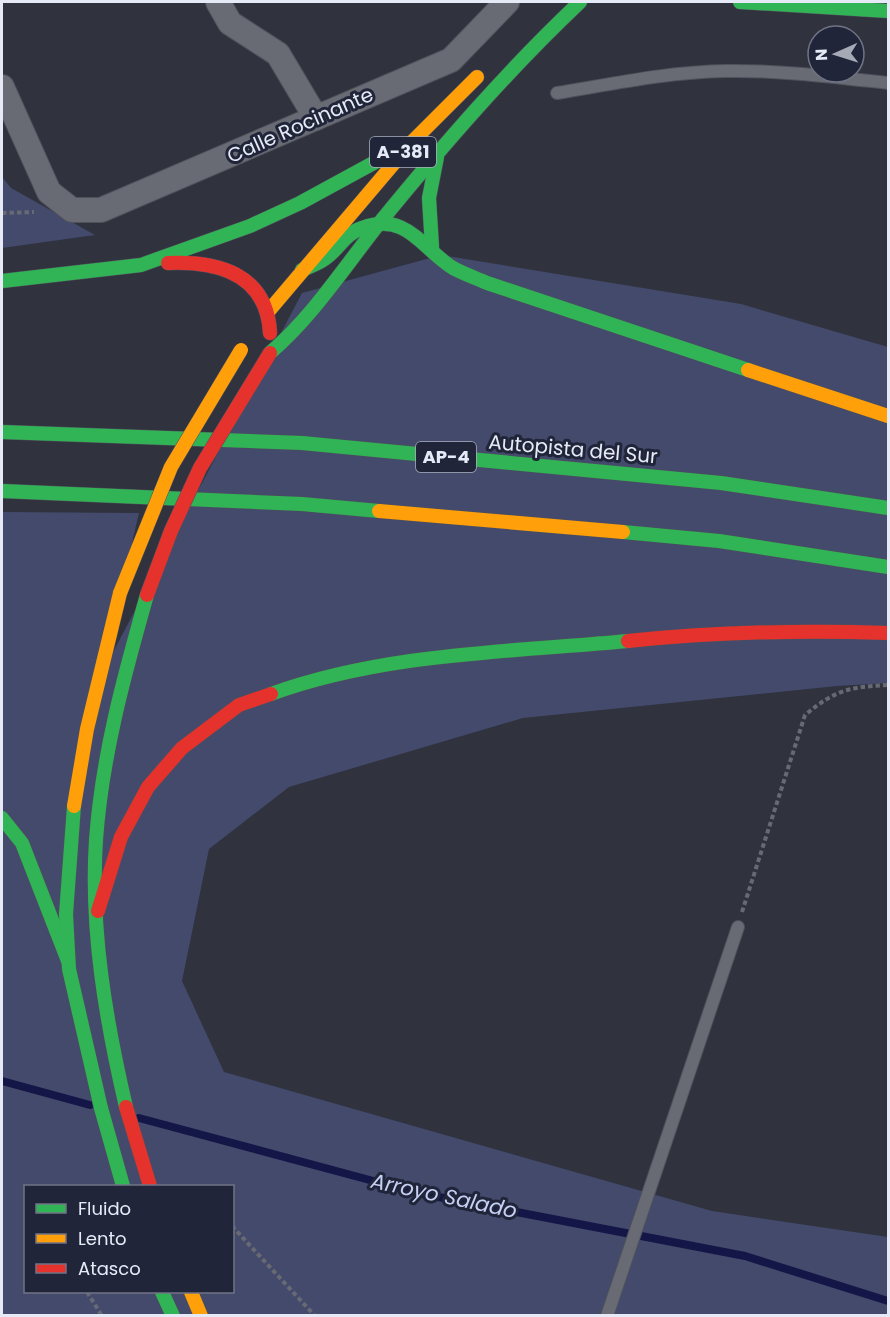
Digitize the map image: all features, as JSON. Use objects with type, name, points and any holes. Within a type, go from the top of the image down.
[{"type":"main road","points":[[740,2],[888,11]]},
{"type":"main road","name":"A-381","points":[[270,353],[289,338],[379,224],[491,91],[576,5]]},
{"type":"main road","name":"A-381","points":[[267,313],[412,142],[486,69]]},
{"type":"main road","points":[[141,265],[249,226],[290,207],[412,142]]},
{"type":"main road","points":[[432,247],[429,198],[438,153]]},
{"type":"main road","points":[[302,270],[324,260],[344,238],[361,228],[379,224],[394,225],[417,235],[452,267],[487,284],[888,416]]},
{"type":"main road","points":[[2,281],[141,265],[208,262],[236,271],[254,288],[267,313],[271,331],[270,353],[200,468],[171,531],[147,595],[118,696],[104,771],[96,844],[101,974],[118,1068],[140,1159],[150,1185]]},
{"type":"main road","points":[[69,965],[67,886],[74,806],[90,711],[120,593],[171,467],[204,408],[267,313]]},
{"type":"main road","name":"Autopista del Sur","points":[[2,432],[302,443],[721,483],[888,508]]},
{"type":"main road","points":[[2,491],[302,504],[719,541],[888,567]]},
{"type":"main road","points":[[98,911],[121,837],[148,787],[182,748],[238,705],[312,679],[396,663],[675,636],[821,631],[888,633]]},
{"type":"main road","points":[[2,818],[22,843],[69,965],[90,1062],[123,1185]]},
{"type":"main road","points":[[162,1293],[173,1316]]},
{"type":"main road","points":[[191,1293],[201,1316]]},
{"type":"street","points":[[218,2],[230,23],[278,54],[316,118]]},
{"type":"street","name":"Calle Rocinante","points":[[2,87],[49,192],[72,210],[101,210],[121,204],[451,60],[507,2]]},
{"type":"lane","points":[[557,93],[636,80],[724,71],[791,73],[888,83]]},
{"type":"lane","points":[[607,1316],[647,1190],[738,927]]},
{"type":"path","points":[[738,927],[805,715],[830,695],[865,686],[888,686]]},
{"type":"path","points":[[234,1228],[315,1316]]},
{"type":"path","points":[[88,1293],[102,1316]]},
{"type":"shaded area","points":[[2,177],[11,188],[95,235],[2,248]]},
{"type":"shaded area","points":[[441,255],[741,304],[888,347],[888,683],[837,686],[523,718],[289,787],[209,849],[182,981],[224,1072],[712,1211],[888,1237],[888,1315],[2,1316],[2,512],[139,513],[101,675],[302,293]]},
{"type":"waterway","name":"Arroyo Salado","points":[[2,1081],[90,1105]]},
{"type":"waterway","name":"Arroyo Salado","points":[[139,1118],[418,1193],[745,1256],[888,1301]]},
{"type":"traffic: fast","points":[[270,353],[301,323],[381,221],[453,136],[527,54],[580,2]]},
{"type":"traffic: fast","points":[[740,2],[888,11]]},
{"type":"traffic: fast","points":[[2,281],[141,265],[250,226],[300,203],[412,142]]},
{"type":"traffic: fast","points":[[432,247],[429,198],[437,157]]},
{"type":"traffic: fast","points":[[302,270],[328,256],[356,231],[378,224],[391,224],[413,234],[453,268],[487,283],[748,370]]},
{"type":"traffic: fast","points":[[2,432],[302,443],[721,483],[888,508]]},
{"type":"traffic: fast","points":[[2,491],[302,504],[379,511]]},
{"type":"traffic: fast","points":[[623,532],[719,541],[888,567]]},
{"type":"traffic: fast","points":[[126,1107],[101,975],[95,907],[96,840],[109,747],[122,686],[147,595]]},
{"type":"traffic: fast","points":[[271,694],[314,680],[403,662],[628,641]]},
{"type":"traffic: fast","points":[[74,806],[66,914],[69,969],[101,1108],[123,1185]]},
{"type":"traffic: fast","points":[[2,818],[22,843],[68,961]]},
{"type":"traffic: fast","points":[[162,1293],[173,1316]]},
{"type":"traffic: slow","points":[[267,313],[412,142],[477,77]]},
{"type":"traffic: slow","points":[[120,593],[171,467],[241,350]]},
{"type":"traffic: slow","points":[[748,370],[888,416]]},
{"type":"traffic: slow","points":[[379,511],[623,532]]},
{"type":"traffic: slow","points":[[74,806],[87,729],[120,593]]},
{"type":"traffic: slow","points":[[191,1293],[201,1316]]},
{"type":"traffic: jam","points":[[168,263],[204,265],[221,268],[236,275],[260,296],[267,313],[270,333]]},
{"type":"traffic: jam","points":[[147,595],[171,531],[200,468],[270,353]]},
{"type":"traffic: jam","points":[[628,641],[758,632],[888,633]]},
{"type":"traffic: jam","points":[[98,911],[121,837],[148,787],[182,748],[239,705],[271,694]]},
{"type":"traffic: jam","points":[[126,1107],[150,1185]]}]
